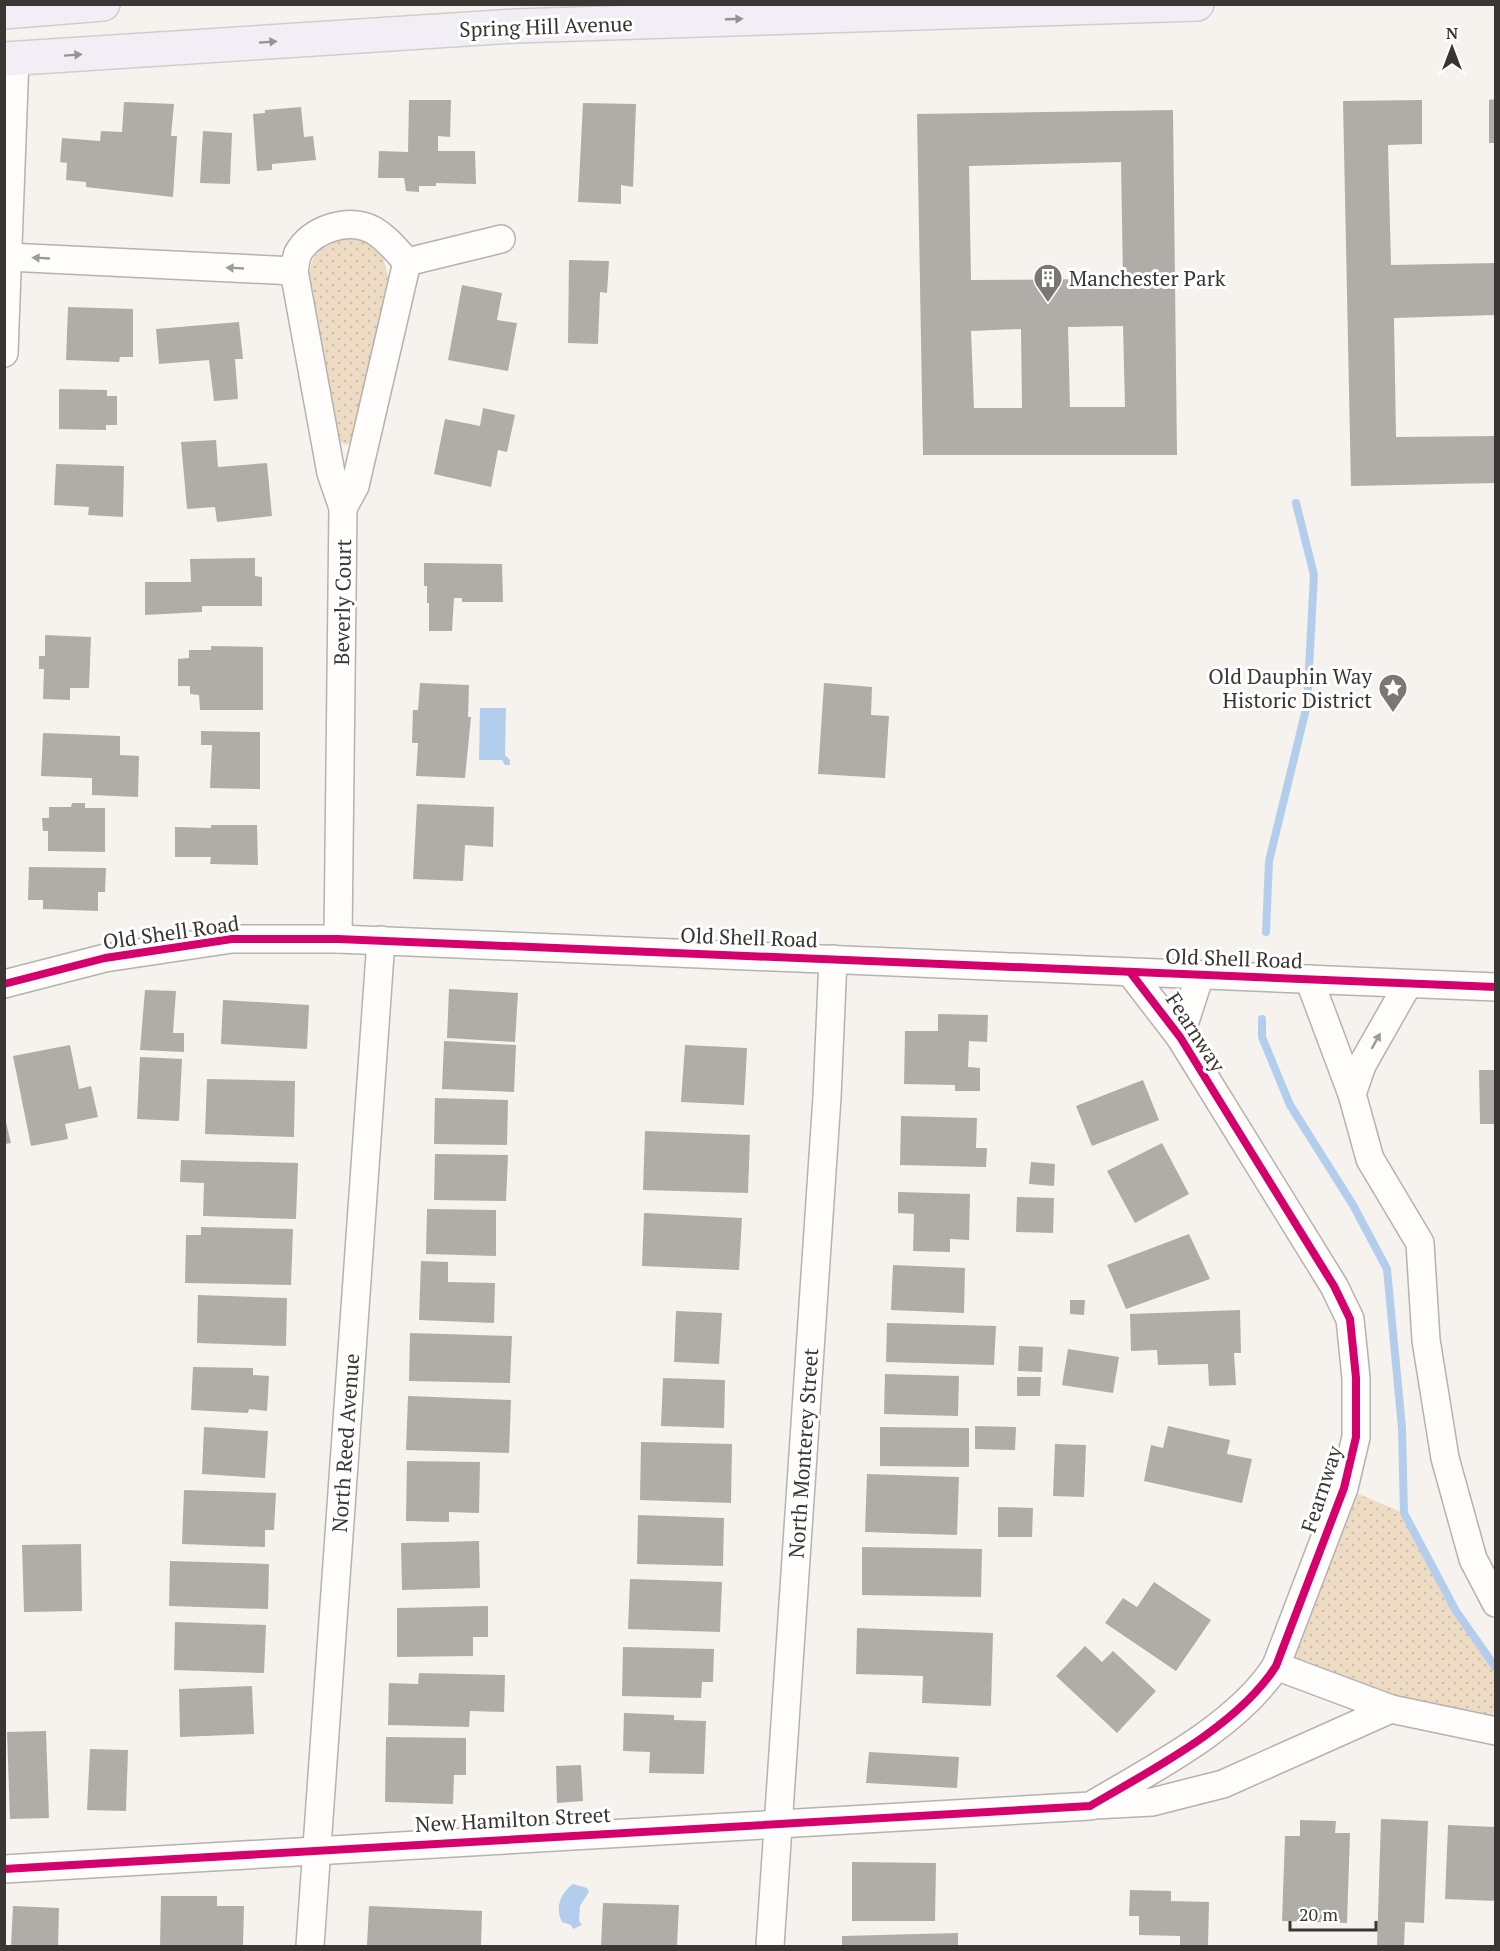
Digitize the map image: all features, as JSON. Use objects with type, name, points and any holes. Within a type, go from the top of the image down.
[{"type":"main road","points":[[4,12],[103,4]]},
{"type":"main road","name":"Spring Hill Avenue","points":[[10,59],[514,26],[598,14],[1197,4]]},
{"type":"street","points":[[4,353],[8,257],[10,59]]},
{"type":"street","points":[[8,257],[294,271],[298,254],[310,238],[327,228],[353,225],[370,229],[385,238],[407,262]]},
{"type":"street","points":[[407,262],[501,240]]},
{"type":"street","points":[[343,508],[355,486],[407,262]]},
{"type":"street","name":"Beverly Court","points":[[294,271],[331,473],[343,508],[338,939]]},
{"type":"street","name":"Old Shell Road","points":[[4,984],[105,958],[232,939],[338,939],[1496,987]]},
{"type":"street","name":"North Reed Avenue","points":[[310,1947],[381,940]]},
{"type":"street","name":"North Monterey Street","points":[[770,1947],[833,959]]},
{"type":"street","name":"Fearnway","points":[[1090,1806],[1156,1767],[1234,1714],[1264,1685],[1276,1666],[1344,1488],[1356,1437],[1356,1378],[1350,1319],[1334,1286],[1180,1037],[1130,972]]},
{"type":"street","name":"Fearnway","points":[[1180,1037],[1200,975]]},
{"type":"street","points":[[1309,979],[1352,1094],[1370,1159],[1420,1243],[1426,1340],[1444,1458],[1473,1559],[1496,1603]]},
{"type":"street","points":[[1352,1094],[1362,1065],[1408,984]]},
{"type":"street","points":[[1276,1666],[1391,1709],[1496,1731]]},
{"type":"street","name":"Fearnway","points":[[1024,1809],[1152,1802],[1223,1784],[1391,1709]]},
{"type":"street","name":"New Hamilton Street","points":[[4,1869],[1024,1809]]},
{"type":"shaded area","points":[[340,235],[367,239],[382,253],[389,280],[355,440],[346,445],[337,440],[309,277],[312,262],[318,252]]},
{"type":"shaded area","points":[[1344,1488],[1404,1513],[1456,1611],[1495,1668],[1495,1708],[1489,1730],[1276,1666]]},
{"type":"water","points":[[480,708],[506,708],[505,755],[510,760],[510,765],[505,765],[502,760],[479,760]]},
{"type":"water","points":[[573,1884],[587,1888],[589,1892],[580,1906],[579,1921],[582,1925],[573,1929],[571,1925],[562,1922],[559,1906],[562,1896]]},
{"type":"building","points":[[1496,99],[1496,143],[1489,143],[1489,100]]},
{"type":"building","points":[[409,100],[451,100],[450,137],[438,136],[438,151],[475,151],[476,184],[436,183],[436,186],[419,186],[419,192],[406,191],[404,178],[378,178],[379,151],[408,152]]},
{"type":"building","points":[[1422,100],[1422,144],[1388,145],[1391,265],[1496,263],[1496,315],[1394,318],[1396,437],[1496,436],[1496,483],[1351,486],[1343,101]]},
{"type":"building","points":[[124,102],[174,104],[171,136],[177,136],[173,197],[86,187],[86,182],[66,180],[67,163],[60,162],[62,138],[100,141],[101,131],[122,132]]},
{"type":"building","points":[[583,103],[636,104],[633,187],[621,185],[621,204],[578,202]]},
{"type":"building","points":[[301,107],[304,137],[313,136],[316,160],[272,164],[272,170],[257,171],[253,114],[265,113],[265,110]]},
{"type":"building","name":"Manchester Park","points":[[1173,110],[1177,455],[923,455],[917,114]],"holes":[[[1121,162],[1123,279],[971,280],[969,166]],[[1123,326],[1125,407],[1070,407],[1068,327]],[[1021,329],[1022,408],[974,408],[971,331]]]},
{"type":"building","points":[[203,131],[232,133],[230,184],[200,183]]},
{"type":"building","points":[[569,260],[609,261],[607,293],[600,292],[598,344],[568,343]]},
{"type":"building","points":[[462,285],[502,293],[497,320],[517,323],[508,371],[448,360]]},
{"type":"building","points":[[68,307],[133,309],[133,357],[120,357],[119,362],[66,360]]},
{"type":"building","points":[[239,322],[243,359],[235,359],[238,399],[214,401],[209,360],[159,364],[156,329]]},
{"type":"building","points":[[59,389],[107,390],[107,396],[117,396],[117,425],[106,425],[106,430],[59,429]]},
{"type":"building","points":[[483,408],[515,415],[507,452],[498,450],[491,487],[434,474],[445,419],[480,426]]},
{"type":"building","points":[[216,440],[218,467],[267,463],[272,516],[217,522],[215,507],[187,509],[181,442]]},
{"type":"building","points":[[56,464],[124,466],[123,517],[88,515],[89,507],[54,505]]},
{"type":"building","points":[[255,558],[255,576],[262,577],[262,606],[202,606],[202,612],[145,615],[145,582],[191,582],[190,559]]},
{"type":"building","points":[[424,563],[502,564],[503,602],[462,602],[462,598],[454,598],[452,631],[429,631],[429,603],[427,603],[427,586],[424,586]]},
{"type":"building","points":[[45,635],[91,637],[89,688],[70,688],[70,700],[43,699],[44,669],[39,669],[39,656],[45,656]]},
{"type":"building","points":[[211,646],[263,647],[263,710],[200,710],[199,695],[190,694],[190,686],[178,686],[178,659],[189,658],[189,650],[211,650]]},
{"type":"building","points":[[420,683],[469,685],[468,717],[471,717],[465,778],[416,776],[418,743],[412,743],[413,710],[418,710]]},
{"type":"building","points":[[824,683],[872,687],[871,715],[889,716],[885,778],[818,774]]},
{"type":"building","points":[[201,731],[260,732],[260,789],[210,788],[212,745],[201,745]]},
{"type":"building","points":[[43,733],[120,736],[120,755],[139,756],[138,797],[92,795],[92,778],[41,776]]},
{"type":"building","points":[[72,803],[85,803],[85,808],[105,808],[105,852],[48,851],[48,831],[43,831],[42,818],[49,818],[49,807],[71,807]]},
{"type":"building","points":[[417,804],[494,807],[493,847],[465,845],[463,881],[413,879]]},
{"type":"building","points":[[211,825],[257,825],[258,865],[210,864],[211,857],[175,857],[175,827],[211,828]]},
{"type":"building","points":[[29,867],[106,868],[105,892],[98,892],[98,911],[43,909],[43,900],[28,900]]},
{"type":"building","points":[[449,989],[518,993],[515,1042],[447,1038]]},
{"type":"building","points":[[145,990],[176,991],[173,1033],[184,1033],[184,1052],[140,1050]]},
{"type":"building","points":[[223,1000],[309,1005],[307,1049],[221,1044]]},
{"type":"building","points":[[938,1014],[988,1015],[987,1042],[969,1041],[968,1067],[980,1068],[980,1091],[955,1091],[955,1085],[904,1084],[905,1031],[938,1031]]},
{"type":"building","points":[[444,1041],[516,1045],[514,1092],[442,1089]]},
{"type":"building","points":[[70,1045],[79,1089],[91,1086],[98,1117],[65,1124],[68,1139],[31,1146],[13,1056]]},
{"type":"building","points":[[685,1045],[747,1048],[744,1105],[681,1102]]},
{"type":"building","points":[[140,1057],[182,1059],[179,1121],[137,1119]]},
{"type":"building","points":[[1479,1070],[1496,1070],[1496,1124],[1480,1124]]},
{"type":"building","points":[[207,1079],[295,1081],[294,1137],[205,1134]]},
{"type":"building","points":[[1143,1080],[1159,1120],[1092,1146],[1076,1106]]},
{"type":"building","points":[[435,1098],[508,1100],[507,1145],[434,1144]]},
{"type":"building","points":[[901,1116],[977,1118],[976,1148],[987,1148],[986,1167],[900,1165]]},
{"type":"building","points":[[5,1118],[11,1143],[5,1144]]},
{"type":"building","points":[[645,1131],[750,1135],[748,1193],[643,1190]]},
{"type":"building","points":[[1162,1143],[1189,1194],[1135,1223],[1107,1171]]},
{"type":"building","points":[[435,1154],[508,1155],[506,1201],[434,1200]]},
{"type":"building","points":[[181,1160],[298,1163],[296,1219],[203,1216],[204,1183],[180,1182]]},
{"type":"building","points":[[1031,1162],[1055,1164],[1054,1186],[1029,1184]]},
{"type":"building","points":[[898,1192],[970,1194],[969,1240],[950,1239],[950,1252],[913,1251],[914,1214],[898,1213]]},
{"type":"building","points":[[1017,1197],[1054,1198],[1053,1233],[1016,1232]]},
{"type":"building","points":[[427,1209],[496,1210],[496,1256],[426,1254]]},
{"type":"building","points":[[644,1213],[742,1218],[739,1270],[642,1266]]},
{"type":"building","points":[[201,1227],[293,1229],[291,1285],[185,1283],[186,1235],[201,1235]]},
{"type":"building","points":[[1189,1234],[1210,1279],[1126,1309],[1107,1265]]},
{"type":"building","points":[[421,1261],[448,1262],[448,1282],[495,1283],[494,1323],[419,1320]]},
{"type":"building","points":[[893,1265],[965,1268],[964,1313],[891,1310]]},
{"type":"building","points":[[198,1295],[287,1298],[286,1346],[197,1343]]},
{"type":"building","points":[[1070,1300],[1085,1300],[1084,1315],[1070,1314]]},
{"type":"building","points":[[1240,1310],[1241,1353],[1234,1353],[1236,1385],[1209,1386],[1208,1364],[1158,1365],[1157,1350],[1131,1351],[1130,1314]]},
{"type":"building","points":[[676,1311],[722,1313],[719,1364],[674,1362]]},
{"type":"building","points":[[887,1323],[996,1326],[994,1365],[886,1362]]},
{"type":"building","points":[[410,1333],[512,1336],[510,1383],[409,1381]]},
{"type":"building","points":[[1019,1346],[1043,1347],[1042,1372],[1018,1371]]},
{"type":"building","points":[[1068,1349],[1119,1357],[1113,1393],[1062,1385]]},
{"type":"building","points":[[193,1367],[253,1368],[253,1375],[269,1376],[267,1411],[249,1409],[248,1413],[191,1410]]},
{"type":"building","points":[[885,1374],[959,1376],[958,1416],[884,1414]]},
{"type":"building","points":[[1017,1377],[1041,1377],[1040,1396],[1017,1396]]},
{"type":"building","points":[[663,1378],[725,1380],[724,1428],[661,1426]]},
{"type":"building","points":[[408,1396],[511,1400],[509,1453],[406,1450]]},
{"type":"building","points":[[975,1426],[1016,1427],[1015,1450],[975,1449]]},
{"type":"building","points":[[1168,1426],[1230,1440],[1227,1454],[1252,1459],[1242,1503],[1144,1481],[1151,1445],[1163,1448]]},
{"type":"building","points":[[204,1427],[268,1431],[265,1478],[202,1474]]},
{"type":"building","points":[[880,1427],[969,1428],[969,1467],[880,1466]]},
{"type":"building","points":[[641,1442],[732,1444],[731,1503],[640,1500]]},
{"type":"building","points":[[1055,1444],[1086,1445],[1084,1497],[1053,1496]]},
{"type":"building","points":[[407,1461],[480,1462],[479,1513],[449,1512],[449,1522],[406,1521]]},
{"type":"building","points":[[867,1474],[959,1477],[957,1535],[865,1532]]},
{"type":"building","points":[[184,1490],[276,1493],[274,1530],[265,1530],[265,1547],[182,1544]]},
{"type":"building","points":[[998,1507],[1033,1508],[1032,1537],[998,1537]]},
{"type":"building","points":[[638,1515],[724,1518],[723,1566],[637,1564]]},
{"type":"building","points":[[479,1541],[480,1588],[402,1590],[401,1543]]},
{"type":"building","points":[[81,1544],[82,1611],[24,1612],[22,1545]]},
{"type":"building","points":[[862,1547],[982,1549],[981,1597],[862,1595]]},
{"type":"building","points":[[170,1561],[269,1564],[268,1609],[169,1606]]},
{"type":"building","points":[[630,1579],[722,1582],[720,1632],[628,1629]]},
{"type":"building","points":[[1154,1582],[1211,1620],[1176,1671],[1105,1623],[1123,1598],[1137,1607]]},
{"type":"building","points":[[488,1606],[488,1637],[473,1637],[473,1656],[397,1657],[397,1608]]},
{"type":"building","points":[[175,1622],[266,1625],[264,1673],[174,1670]]},
{"type":"building","points":[[857,1628],[993,1633],[991,1706],[922,1703],[923,1676],[856,1674]]},
{"type":"building","points":[[1085,1646],[1102,1662],[1113,1651],[1156,1691],[1117,1733],[1056,1676]]},
{"type":"building","points":[[623,1647],[714,1649],[713,1682],[702,1682],[701,1698],[622,1696]]},
{"type":"building","points":[[419,1673],[505,1675],[504,1712],[470,1711],[469,1727],[388,1725],[389,1683],[418,1684]]},
{"type":"building","points":[[252,1686],[254,1734],[180,1737],[179,1689]]},
{"type":"building","points":[[624,1713],[674,1715],[674,1720],[706,1721],[704,1774],[649,1773],[650,1752],[623,1751]]},
{"type":"building","points":[[46,1731],[49,1818],[10,1819],[7,1732]]},
{"type":"building","points":[[386,1737],[466,1738],[466,1775],[454,1775],[453,1804],[385,1802]]},
{"type":"building","points":[[90,1749],[128,1750],[126,1811],[87,1810]]},
{"type":"building","points":[[869,1752],[959,1757],[957,1788],[866,1783]]},
{"type":"building","points":[[581,1765],[583,1801],[557,1803],[556,1766]]},
{"type":"building","points":[[1381,1819],[1428,1821],[1424,1923],[1405,1922],[1404,1946],[1377,1946]]},
{"type":"building","points":[[1300,1820],[1336,1821],[1335,1833],[1350,1833],[1347,1923],[1282,1921],[1285,1836],[1300,1836]]},
{"type":"building","points":[[1448,1825],[1496,1827],[1496,1901],[1445,1899]]},
{"type":"building","points":[[852,1862],[936,1863],[935,1921],[852,1921]]},
{"type":"building","points":[[1130,1890],[1171,1891],[1171,1901],[1209,1902],[1208,1946],[1180,1946],[1180,1936],[1139,1935],[1139,1916],[1129,1916]]},
{"type":"building","points":[[161,1896],[217,1896],[217,1906],[244,1906],[243,1946],[160,1946]]},
{"type":"building","points":[[603,1903],[679,1905],[677,1946],[601,1946]]},
{"type":"building","points":[[13,1906],[59,1908],[58,1946],[11,1946]]},
{"type":"building","points":[[369,1906],[482,1911],[481,1946],[367,1945]]},
{"type":"building","points":[[958,1933],[958,1946],[842,1946],[842,1936]]},
{"type":"waterway","points":[[1266,932],[1269,861],[1307,705],[1314,575],[1296,503]]},
{"type":"waterway","points":[[1262,1019],[1262,1037],[1290,1105],[1353,1205],[1387,1269],[1402,1428],[1404,1513],[1456,1611],[1496,1668]]},
{"type":"cycle path","points":[[4,984],[105,958],[232,939],[338,939],[1496,987]]},
{"type":"cycle path","points":[[4,1869],[1090,1806],[1166,1762],[1217,1727],[1260,1688],[1276,1666],[1344,1488],[1356,1437],[1356,1378],[1350,1319],[1334,1286],[1180,1037],[1130,972]]},
{"type":"place","name":"Manchester Park","points":[[1048,304]]},
{"type":"place","name":"Old Dauphin Way Historic District","points":[[1393,714]]}]
